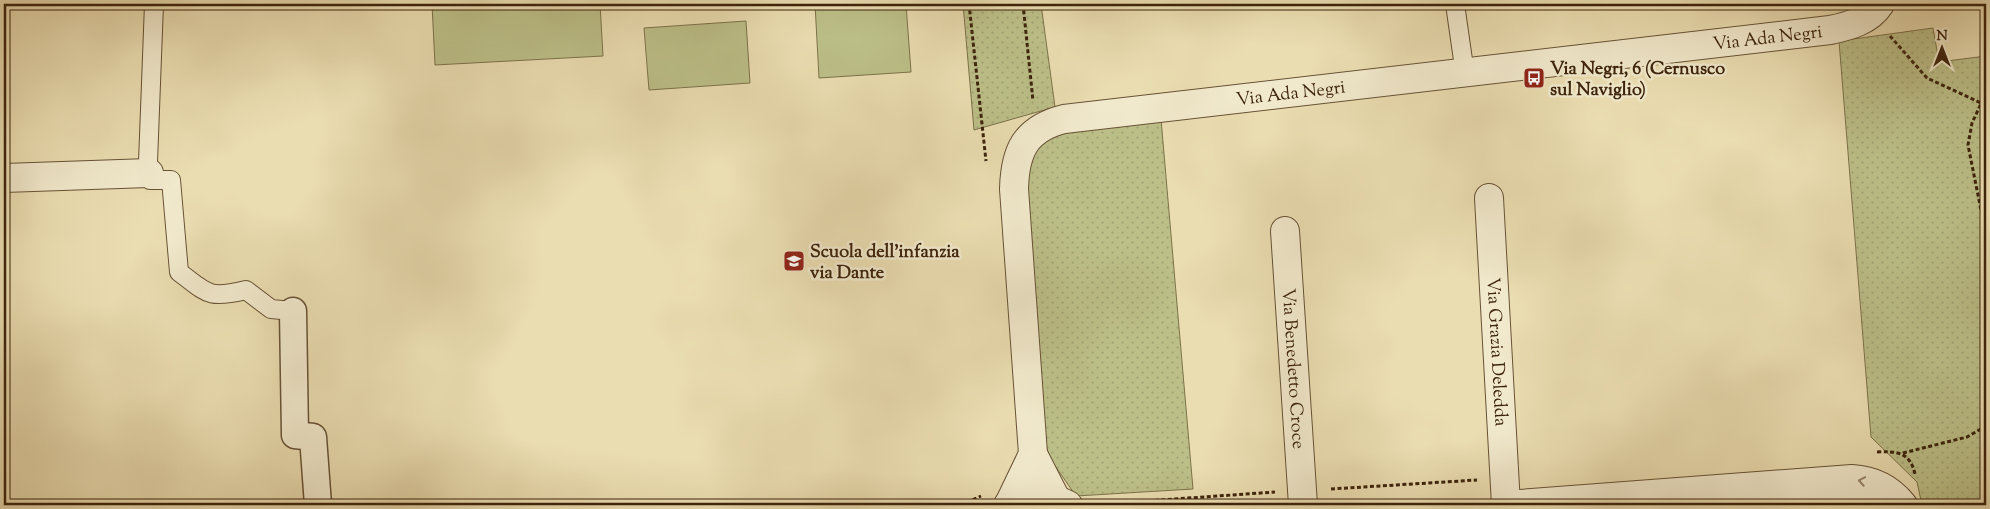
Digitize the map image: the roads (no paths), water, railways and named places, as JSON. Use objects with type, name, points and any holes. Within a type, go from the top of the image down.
[{"type":"street","name":"Via Ada Negri","points":[[1062,502],[1032,454],[1014,189],[1015,170],[1020,152],[1035,132],[1044,126],[1064,119],[1465,74],[1830,30],[1857,23],[1876,9]]},
{"type":"street","points":[[4,178],[149,173]]},
{"type":"street","name":"Via Grazia Deledda","points":[[1489,198],[1506,505]]},
{"type":"street","name":"Via Benedetto Croce","points":[[1285,232],[1303,505]]},
{"type":"street","points":[[293,311],[296,435],[313,437],[318,505]]},
{"type":"street","name":"Via Ada Negri","points":[[1009,504],[1032,454]]},
{"type":"street","points":[[1506,505],[1852,479],[1879,486],[1895,496],[1903,505]]},
{"type":"street","points":[[1009,504],[1034,494],[1050,496],[1062,502]]},
{"type":"street","points":[[1775,505],[1854,499],[1876,505]]},
{"type":"lane","points":[[154,4],[149,173],[150,180],[171,180],[178,272],[208,294],[229,294],[246,290],[271,309],[293,311]]},
{"type":"lane","points":[[1455,4],[1465,74]]},
{"type":"place","name":"Via Negri, 6 (Cernusco sul Naviglio)","points":[[1534,78]]},
{"type":"place","name":"Scuola dell'infanzia via Dante","points":[[794,261]]}]
